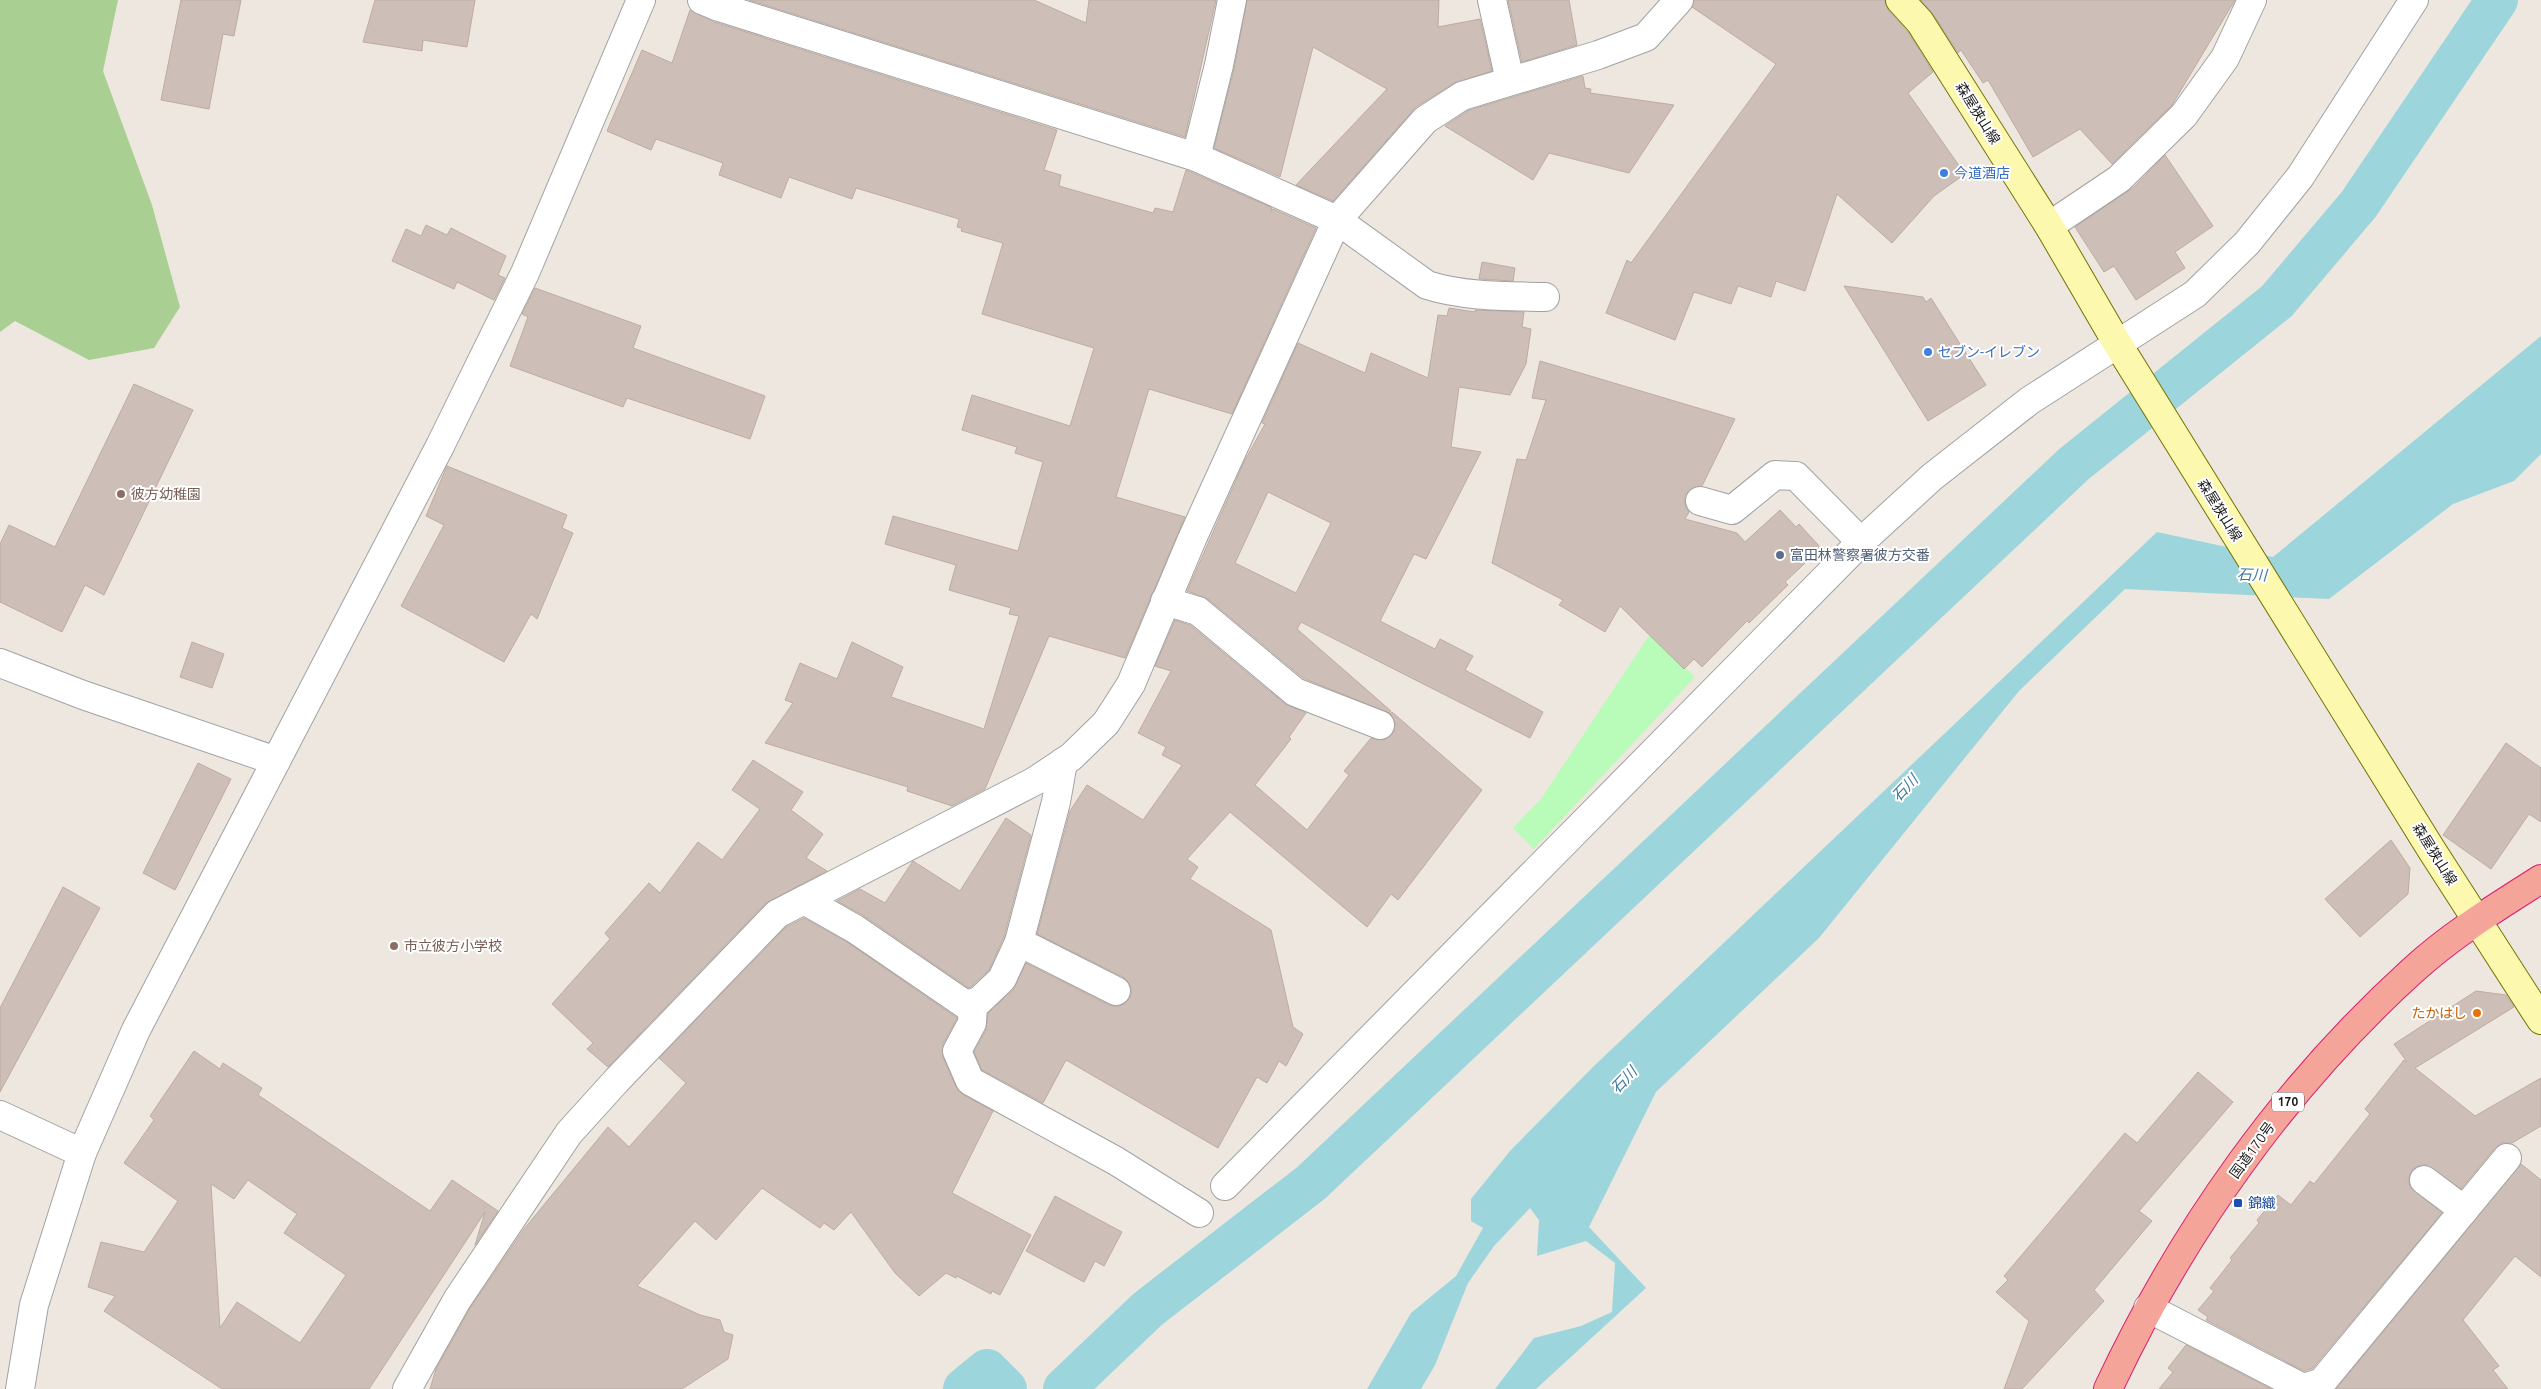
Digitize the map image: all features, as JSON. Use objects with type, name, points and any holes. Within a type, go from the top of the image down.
[{"type":"highway","name":"国道170号","points":[[2108,1389],[2148,1308],[2181,1252],[2257,1141],[2310,1074],[2413,970],[2477,920],[2541,878]]},
{"type":"main road","name":"森屋狭山線","points":[[1900,0],[1920,22],[2050,226],[2121,350],[2432,849],[2541,1020]]},
{"type":"street","points":[[20,1389],[34,1305],[82,1153],[136,1030],[440,446],[525,273],[641,0]]},
{"type":"street","points":[[702,0],[1196,157],[1337,220],[1427,285],[1452,291],[1546,297]]},
{"type":"street","points":[[1196,157],[1219,65],[1232,0]]},
{"type":"street","points":[[1492,0],[1510,82]]},
{"type":"street","points":[[407,1389],[457,1300],[569,1133],[617,1080],[777,914],[1035,780],[1063,762],[1106,723],[1130,684],[1337,220],[1425,120],[1462,96],[1598,55],[1646,37],[1679,0]]},
{"type":"street","points":[[2050,226],[2119,179],[2184,115],[2225,58],[2252,0]]},
{"type":"street","points":[[1225,1186],[1861,542],[1932,477],[2007,418],[2121,350],[2195,294],[2247,243],[2300,177],[2414,0]]},
{"type":"street","points":[[1700,501],[1732,510],[1775,474],[1796,476],[1861,542]]},
{"type":"street","points":[[1166,601],[1198,612],[1295,692],[1380,725]]},
{"type":"street","points":[[0,662],[83,695],[276,761]]},
{"type":"street","points":[[804,900],[855,929],[966,1005],[979,1001],[1002,979],[1019,942],[1056,802],[1063,762]]},
{"type":"street","points":[[1019,942],[1116,991]]},
{"type":"street","points":[[973,1004],[972,1023],[957,1051],[970,1081],[1116,1161],[1199,1213]]},
{"type":"street","points":[[0,1115],[82,1153]]},
{"type":"street","points":[[2148,1308],[2304,1388],[2322,1382],[2507,1158]]},
{"type":"street","points":[[2424,1180],[2464,1210]]},
{"type":"green space","points":[[0,0],[118,0],[103,71],[152,205],[180,307],[154,348],[89,360],[15,321],[0,332]]},
{"type":"green space","points":[[1650,634],[1695,677],[1534,849],[1513,828],[1541,799]]},
{"type":"water","name":"石川","points":[[2541,336],[2541,454],[2514,481],[2453,504],[2329,599],[2125,589],[2019,691],[1819,938],[1656,1092],[1589,1227],[1646,1288],[1536,1389],[1495,1389],[1534,1338],[1581,1326],[1612,1312],[1615,1263],[1586,1241],[1537,1256],[1539,1220],[1530,1208],[1494,1246],[1468,1283],[1435,1365],[1421,1389],[1367,1389],[1411,1313],[1456,1276],[1483,1228],[1471,1221],[1471,1199],[1510,1151],[1593,1067],[2157,532],[2273,557]]},
{"type":"building","points":[[181,0],[241,0],[234,36],[223,34],[209,109],[161,100]]},
{"type":"building","points":[[375,0],[475,0],[467,47],[423,40],[422,51],[363,42]]},
{"type":"building","points":[[749,0],[1034,0],[1086,23],[1089,0],[1216,0],[1185,137]]},
{"type":"building","points":[[1247,0],[1439,0],[1438,27],[1480,19],[1492,71],[1454,83],[1416,107],[1333,201],[1296,185],[1387,89],[1313,47],[1280,177],[1214,148],[1234,69]]},
{"type":"building","points":[[1508,0],[1569,0],[1577,45],[1522,62]]},
{"type":"building","points":[[1694,0],[1885,0],[1888,10],[1908,32],[1933,72],[1908,93],[1965,174],[1934,196],[1892,243],[1837,194],[1805,291],[1776,281],[1771,297],[1738,286],[1731,304],[1694,292],[1675,340],[1606,313],[1627,260],[1631,263],[1776,64],[1692,7]]},
{"type":"building","points":[[1921,0],[2235,0],[2172,105],[2112,164],[2080,129],[2033,157],[1988,80],[1983,83],[1961,50],[1958,53],[1933,14]]},
{"type":"building","points":[[690,10],[714,22],[1057,130],[1044,170],[1061,175],[1059,186],[1153,213],[1155,208],[1173,212],[1186,170],[1272,208],[1271,211],[1273,209],[1316,228],[1232,414],[1149,389],[1116,497],[1185,517],[1125,658],[1049,636],[985,789],[952,806],[907,791],[908,787],[765,743],[793,703],[785,700],[800,663],[837,679],[852,642],[903,667],[891,697],[984,729],[1019,616],[1009,614],[1011,608],[949,590],[956,565],[885,544],[893,516],[1018,551],[1043,462],[1015,453],[1017,447],[962,430],[972,395],[1070,426],[1094,348],[982,314],[1003,243],[961,231],[962,228],[957,227],[959,219],[856,188],[852,199],[789,177],[781,198],[719,175],[723,163],[656,139],[651,150],[607,131],[642,50],[672,63]]},
{"type":"building","points":[[1583,76],[1585,88],[1591,89],[1590,93],[1674,105],[1629,173],[1549,153],[1533,180],[1445,126],[1469,110]]},
{"type":"building","points":[[2165,155],[2213,226],[2175,252],[2185,268],[2136,300],[2114,266],[2104,272],[2075,227],[2134,187]]},
{"type":"building","points":[[426,225],[447,235],[451,228],[506,256],[498,275],[505,278],[494,300],[457,282],[454,289],[392,261],[406,229],[421,236]]},
{"type":"building","points":[[1482,262],[1515,268],[1513,281],[1479,279]]},
{"type":"building","points":[[1844,286],[1923,297],[1926,302],[1931,298],[1986,385],[1928,421]]},
{"type":"building","points":[[535,288],[641,326],[633,348],[765,396],[750,439],[627,398],[623,407],[510,366],[528,317],[522,314]]},
{"type":"building","points":[[1449,308],[1475,312],[1475,310],[1524,312],[1522,327],[1531,329],[1526,364],[1510,395],[1459,387],[1451,447],[1481,452],[1426,559],[1414,554],[1380,621],[1435,649],[1440,639],[1473,656],[1465,670],[1543,712],[1530,738],[1301,622],[1297,629],[1391,711],[1389,713],[1303,678],[1208,599],[1187,591],[1244,462],[1265,424],[1262,423],[1298,343],[1365,373],[1371,353],[1428,378],[1438,315],[1447,316]],"holes":[[[1268,492],[1331,523],[1296,593],[1235,563]]]},
{"type":"building","points":[[1540,361],[1735,419],[1702,486],[1689,490],[1685,496],[1685,504],[1689,512],[1685,519],[1737,533],[1745,542],[1780,510],[1796,527],[1799,524],[1821,548],[1785,582],[1788,585],[1749,623],[1747,621],[1702,667],[1694,659],[1684,669],[1620,606],[1605,632],[1559,605],[1563,600],[1492,563],[1517,459],[1526,460],[1546,400],[1532,398]]},
{"type":"building","points":[[134,384],[193,410],[104,595],[85,585],[62,632],[0,602],[0,544],[9,525],[55,547]]},
{"type":"building","points":[[447,466],[567,515],[562,528],[573,533],[537,619],[531,614],[504,662],[401,606],[444,525],[426,516]]},
{"type":"building","points":[[1175,620],[1190,625],[1285,704],[1306,713],[1289,737],[1291,739],[1255,785],[1307,830],[1349,775],[1344,771],[1371,738],[1383,740],[1394,731],[1395,723],[1390,714],[1392,712],[1482,790],[1398,900],[1391,894],[1367,927],[1230,812],[1187,859],[1198,867],[1190,879],[1271,930],[1293,1027],[1303,1034],[1286,1066],[1279,1061],[1267,1083],[1257,1077],[1218,1148],[1066,1060],[1043,1103],[982,1070],[974,1052],[986,1030],[988,1013],[1013,990],[1026,963],[1109,1005],[1117,1007],[1124,1004],[1130,998],[1132,990],[1129,983],[1123,977],[1037,934],[1070,811],[1087,785],[1143,820],[1182,765],[1162,755],[1166,747],[1138,733],[1171,671],[1155,666]]},
{"type":"building","points":[[192,642],[224,654],[212,688],[180,677]]},
{"type":"building","points":[[2506,743],[2541,768],[2541,822],[2529,814],[2491,869],[2443,835]]},
{"type":"building","points":[[753,760],[803,792],[791,810],[823,834],[806,858],[827,871],[766,903],[608,1067],[587,1049],[593,1043],[552,1004],[610,939],[605,933],[649,883],[660,893],[698,842],[722,860],[760,809],[732,790]]},
{"type":"building","points":[[198,763],[231,779],[175,890],[143,873]]},
{"type":"building","points":[[1006,818],[1031,835],[1004,937],[989,970],[969,988],[864,916],[837,901],[860,889],[885,903],[913,861],[960,891]]},
{"type":"building","points":[[2391,840],[2410,868],[2408,894],[2360,937],[2325,899]]},
{"type":"building","points":[[63,887],[100,908],[0,1092],[0,1008]]},
{"type":"building","points":[[804,918],[847,942],[957,1018],[943,1044],[943,1057],[956,1087],[962,1094],[993,1111],[952,1193],[1031,1235],[1000,1295],[992,1291],[991,1294],[957,1276],[956,1278],[946,1273],[919,1296],[895,1273],[851,1212],[834,1230],[824,1223],[820,1228],[762,1188],[716,1240],[695,1221],[637,1286],[700,1315],[720,1320],[724,1332],[733,1335],[728,1359],[682,1389],[430,1389],[436,1369],[470,1308],[524,1229],[608,1127],[629,1147],[686,1083],[659,1058],[786,927]]},
{"type":"building","points":[[2476,991],[2506,995],[2514,1007],[2415,1068],[2475,1116],[2541,1078],[2541,1126],[2512,1143],[2502,1143],[2495,1148],[2461,1189],[2426,1165],[2418,1166],[2412,1170],[2408,1179],[2410,1187],[2442,1213],[2313,1368],[2304,1371],[2206,1320],[2208,1317],[2198,1310],[2214,1291],[2210,1288],[2232,1260],[2230,1258],[2259,1223],[2257,1220],[2278,1195],[2291,1205],[2310,1181],[2314,1184],[2370,1114],[2365,1109],[2404,1060],[2407,1062],[2394,1044]]},
{"type":"building","points":[[194,1051],[220,1069],[223,1063],[262,1088],[258,1095],[430,1211],[452,1180],[498,1211],[475,1245],[485,1212],[369,1389],[222,1389],[104,1311],[115,1296],[88,1287],[101,1242],[144,1252],[178,1201],[124,1163],[154,1120],[150,1116]],"holes":[[[248,1180],[297,1214],[284,1233],[346,1275],[300,1343],[237,1302],[220,1328],[211,1184],[234,1199]]]},
{"type":"building","points":[[2198,1072],[2233,1102],[2139,1211],[2152,1221],[2094,1290],[2104,1301],[2022,1389],[2004,1389],[2029,1321],[1996,1292],[2008,1280],[2004,1276],[2125,1133],[2137,1143]]},
{"type":"building","points":[[2521,1164],[2541,1180],[2541,1277],[2515,1256],[2463,1320],[2499,1366],[2493,1370],[2508,1389],[2336,1389]]},
{"type":"building","points":[[1055,1196],[1122,1232],[1104,1266],[1095,1261],[1084,1282],[1026,1251]]},
{"type":"building","points":[[2186,1345],[2271,1389],[2159,1389],[2173,1372],[2168,1368]]},
{"type":"waterway","points":[[1064,1389],[1148,1309],[1311,1183],[2074,464],[2277,301],[2359,204],[2497,0]]},
{"type":"waterway","points":[[964,1389],[987,1370],[1006,1389]]},
{"type":"place","name":"今道酒店","points":[[1944,173]]},
{"type":"place","name":"セブン-イレブン","points":[[1928,352]]},
{"type":"place","name":"彼方幼稚園","points":[[121,494]]},
{"type":"place","name":"富田林警察署彼方交番","points":[[1780,555]]},
{"type":"place","name":"市立彼方小学校","points":[[394,946]]},
{"type":"place","name":"たかはし","points":[[2477,1013]]},
{"type":"place","name":"錦織","points":[[2238,1203]]}]
